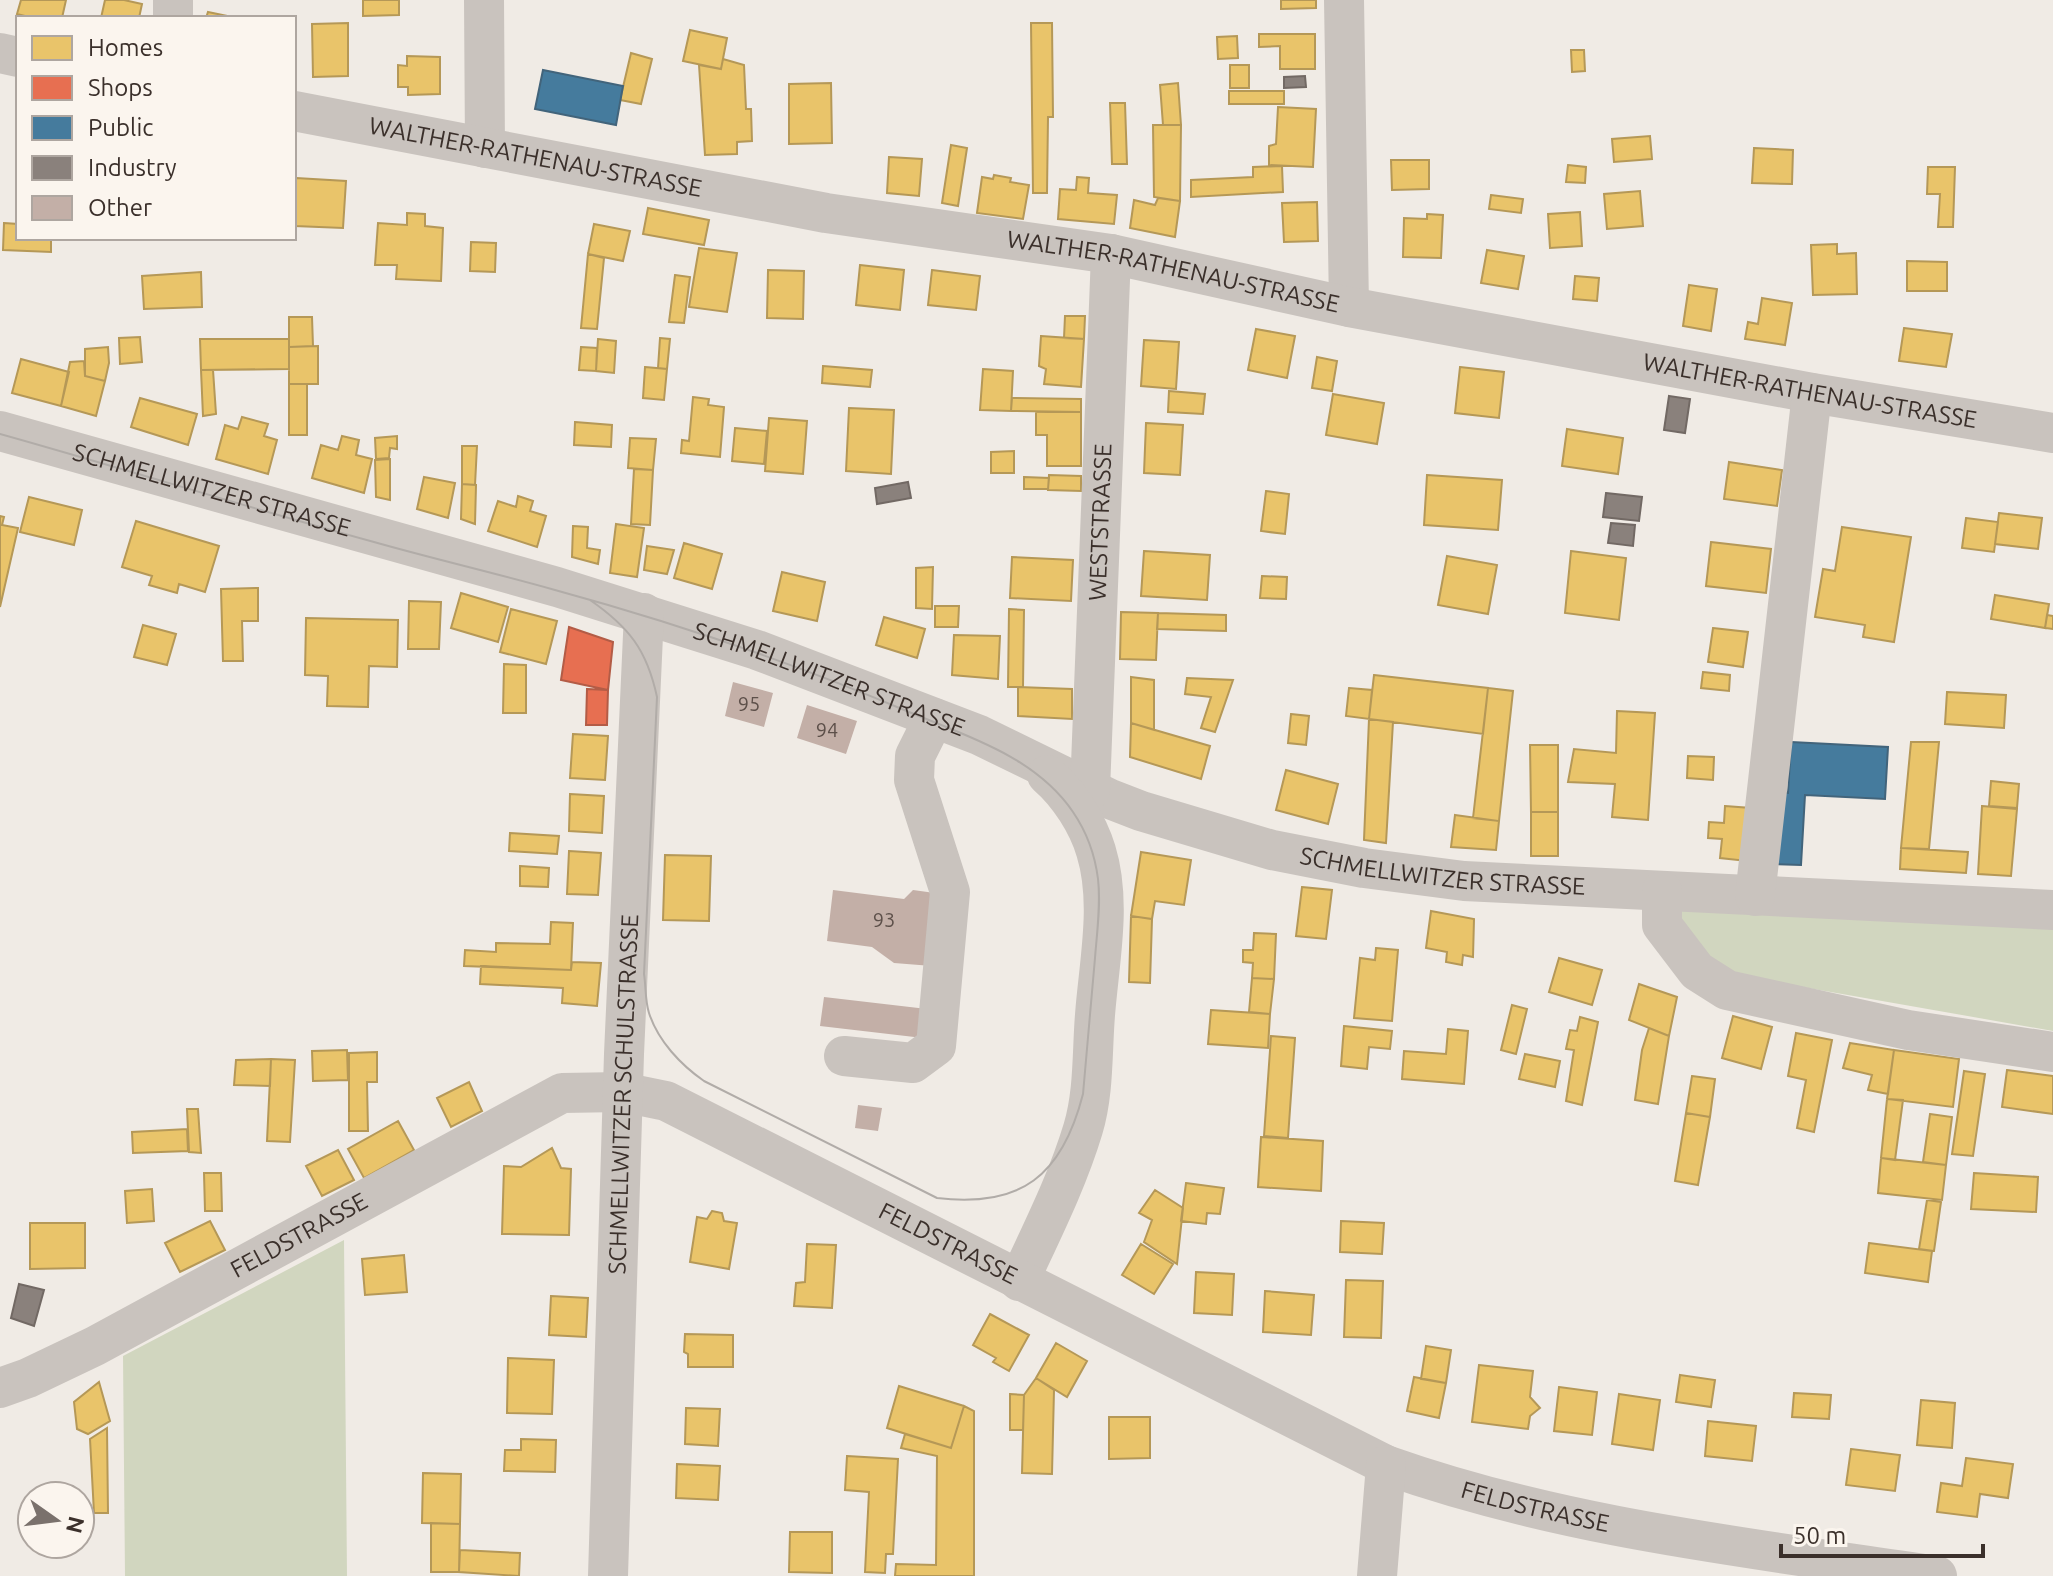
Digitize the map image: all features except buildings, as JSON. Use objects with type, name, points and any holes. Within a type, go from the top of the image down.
[{"type":"street","points":[[484,0],[485,148]]},
{"type":"street","points":[[1344,0],[1349,307]]},
{"type":"street","name":"WALTHER-RATHENAU-STRASSE","points":[[296,111],[826,213],[1111,254],[1349,307],[1812,393],[2053,433]]},
{"type":"street","name":"WESTSTRASSE","points":[[1090,790],[1111,254]]},
{"type":"street","points":[[1755,896],[1812,393]]},
{"type":"street","name":"SCHMELLWITZER STRASSE","points":[[0,431],[644,613],[812,669],[979,735],[1090,790],[1141,811],[1272,850],[1364,868],[1464,881],[2053,910]]},
{"type":"street","name":"SCHMELLWITZER SCHULSTRASSE","points":[[608,1576],[622,1092],[644,613]]},
{"type":"street","points":[[844,1056],[913,1063],[936,1046],[950,892],[914,780],[915,756],[934,718]]},
{"type":"street","points":[[1019,1281],[1062,1186],[1084,1126],[1090,1087],[1103,912],[1102,879],[1096,849],[1061,787],[1031,761]]},
{"type":"street","points":[[1662,891],[1662,925],[1697,971],[1727,990],[1908,1030],[2053,1052]]},
{"type":"street","name":"FELDSTRASSE","points":[[0,1388],[95,1346],[562,1093],[622,1092],[666,1101],[1386,1465],[1441,1484],[1584,1521],[1801,1566],[1937,1576]]},
{"type":"street","points":[[1377,1576],[1386,1465]]},
{"type":"green space","points":[[1681,908],[2053,924],[2053,1031],[1740,976],[1681,939]]},
{"type":"green space","points":[[344,1240],[347,1576],[125,1576],[123,1356]]},
{"type":"tram line","points":[[0,434],[327,529],[555,590],[600,603],[645,616],[690,630],[822,677],[954,730],[999,750],[1040,777],[1058,793],[1082,827],[1095,861],[1099,898],[1083,1094],[1063,1146],[1050,1166],[1034,1180],[1015,1191],[992,1198],[937,1198],[704,1081],[664,1043],[649,1013],[644,974],[657,697],[648,666],[634,641],[616,620],[590,600]]}]
